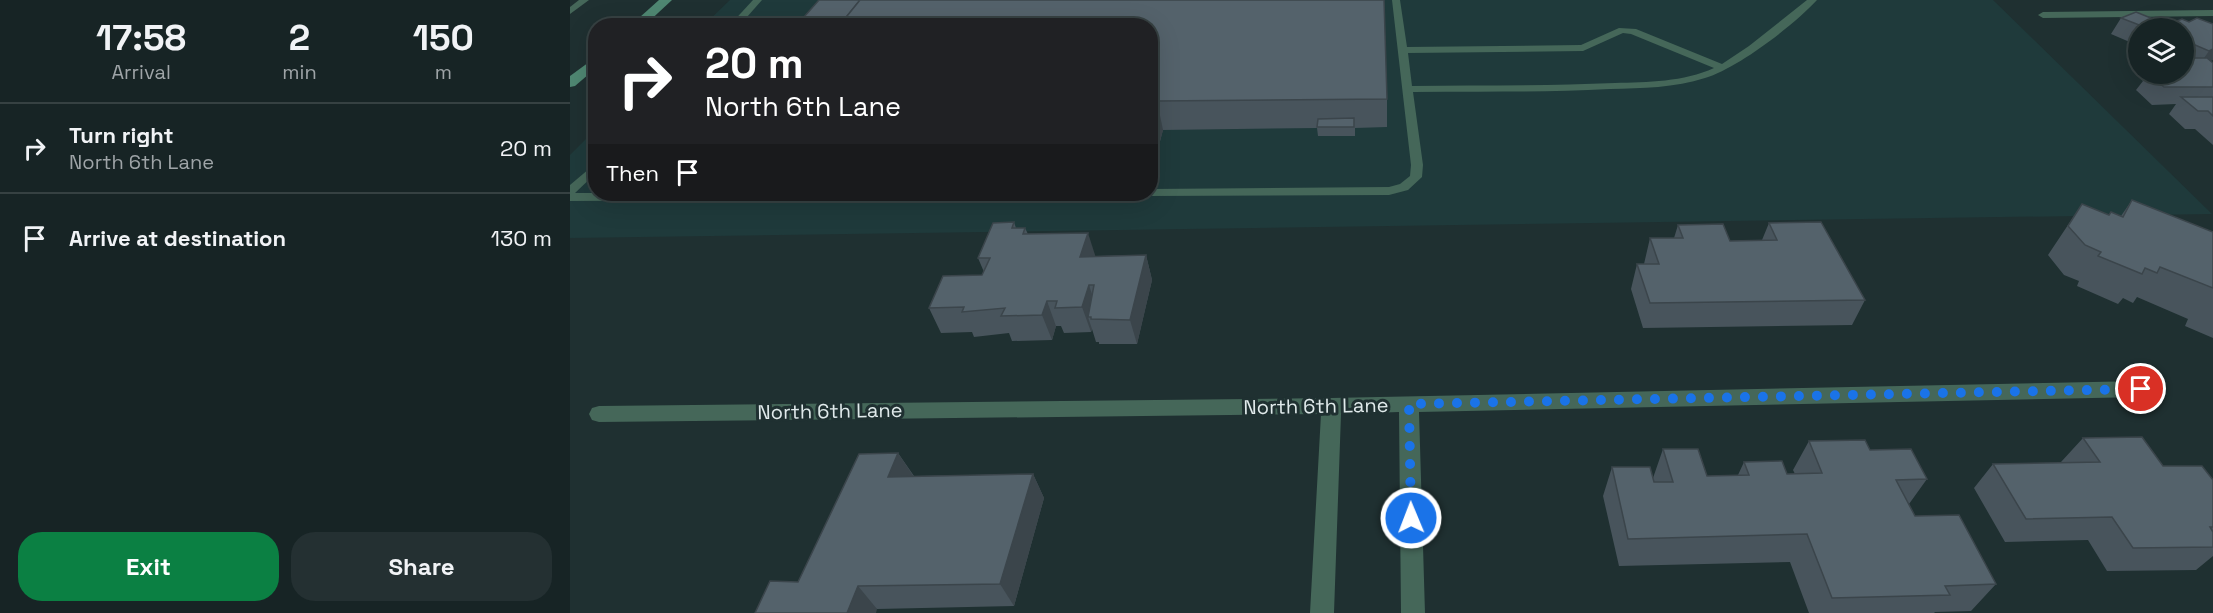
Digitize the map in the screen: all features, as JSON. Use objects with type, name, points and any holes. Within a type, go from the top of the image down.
[{"type":"main road","points":[[645,18],[666,0]]},
{"type":"main road","points":[[570,83],[588,68]]},
{"type":"street","name":"North 6th Lane","points":[[599,414],[1331,406],[2141,389]]},
{"type":"street","points":[[1409,404],[1413,613]]},
{"type":"street","points":[[1322,613],[1331,406]]},
{"type":"lane","points":[[570,11],[585,0]]},
{"type":"lane","points":[[741,18],[758,0]]},
{"type":"lane","points":[[1158,193],[1351,193],[1404,188],[1416,177],[1417,165],[1396,0]]},
{"type":"lane","points":[[1407,89],[1592,87],[1666,83],[1712,72],[1721,67],[1740,56],[1813,0]]},
{"type":"lane","points":[[2195,13],[2213,26]]},
{"type":"lane","points":[[2043,15],[2213,13]]},
{"type":"lane","points":[[1402,50],[1583,48],[1622,30],[1633,31],[1721,67]]},
{"type":"lane","points":[[570,192],[588,174]]},
{"type":"lane","points":[[570,197],[588,197]]},
{"type":"shaded area","points":[[730,0],[1993,0],[2212,214],[570,238],[570,155],[588,137],[588,201],[1158,201],[1158,18],[711,18]]},
{"type":"building","points":[[819,0],[860,0],[845,18],[803,18]]},
{"type":"building","points":[[860,0],[1384,0],[1387,99],[1158,101],[1158,18],[845,18]]},
{"type":"building","points":[[2136,12],[2151,18],[2128,18],[2128,21],[2121,18]]},
{"type":"building","points":[[2197,18],[2213,24],[2213,49],[2209,51],[2194,44],[2194,20]]},
{"type":"building","points":[[2194,58],[2207,58],[2213,63],[2213,87],[2164,87],[2160,84],[2194,84]]},
{"type":"building","points":[[2181,97],[2213,97],[2213,116],[2208,111],[2198,111]]},
{"type":"building","points":[[1354,118],[1354,127],[1317,127],[1318,119]]},
{"type":"building","points":[[2132,200],[2213,232],[2213,288],[2160,267],[2157,273],[2145,268],[2142,274],[2098,256],[2101,252],[2085,245],[2068,226],[2082,204],[2109,215],[2111,212],[2123,217]]},
{"type":"building","points":[[1014,222],[1012,228],[1025,228],[1023,234],[1088,233],[1080,257],[1146,255],[1130,320],[1088,317],[1094,285],[1089,285],[1082,307],[1055,308],[1057,301],[1047,301],[1042,315],[1001,316],[1005,308],[962,312],[964,307],[929,308],[943,276],[982,275],[990,258],[978,258],[993,223]]},
{"type":"building","points":[[1821,222],[1865,300],[1650,303],[1637,264],[1659,264],[1650,238],[1683,238],[1678,225],[1723,224],[1730,241],[1777,240],[1769,223]]},
{"type":"building","points":[[2142,437],[2163,466],[2202,466],[2213,480],[2213,527],[2210,527],[2213,532],[2213,547],[2133,548],[2112,517],[2026,519],[1993,464],[2100,462],[2083,438]]},
{"type":"building","points":[[1865,440],[1870,450],[1911,449],[1927,479],[1896,480],[1915,516],[1959,515],[1996,584],[1945,586],[1950,595],[1832,598],[1807,534],[1628,539],[1612,467],[1650,467],[1654,482],[1673,482],[1663,449],[1698,449],[1707,476],[1749,475],[1744,462],[1782,461],[1787,474],[1822,473],[1809,441]]},
{"type":"building","points":[[898,453],[888,477],[1033,474],[1000,584],[858,586],[847,613],[755,613],[770,581],[798,582],[859,454]]},
{"type":"route","points":[[1411,518],[1409,404],[2141,389]]}]
